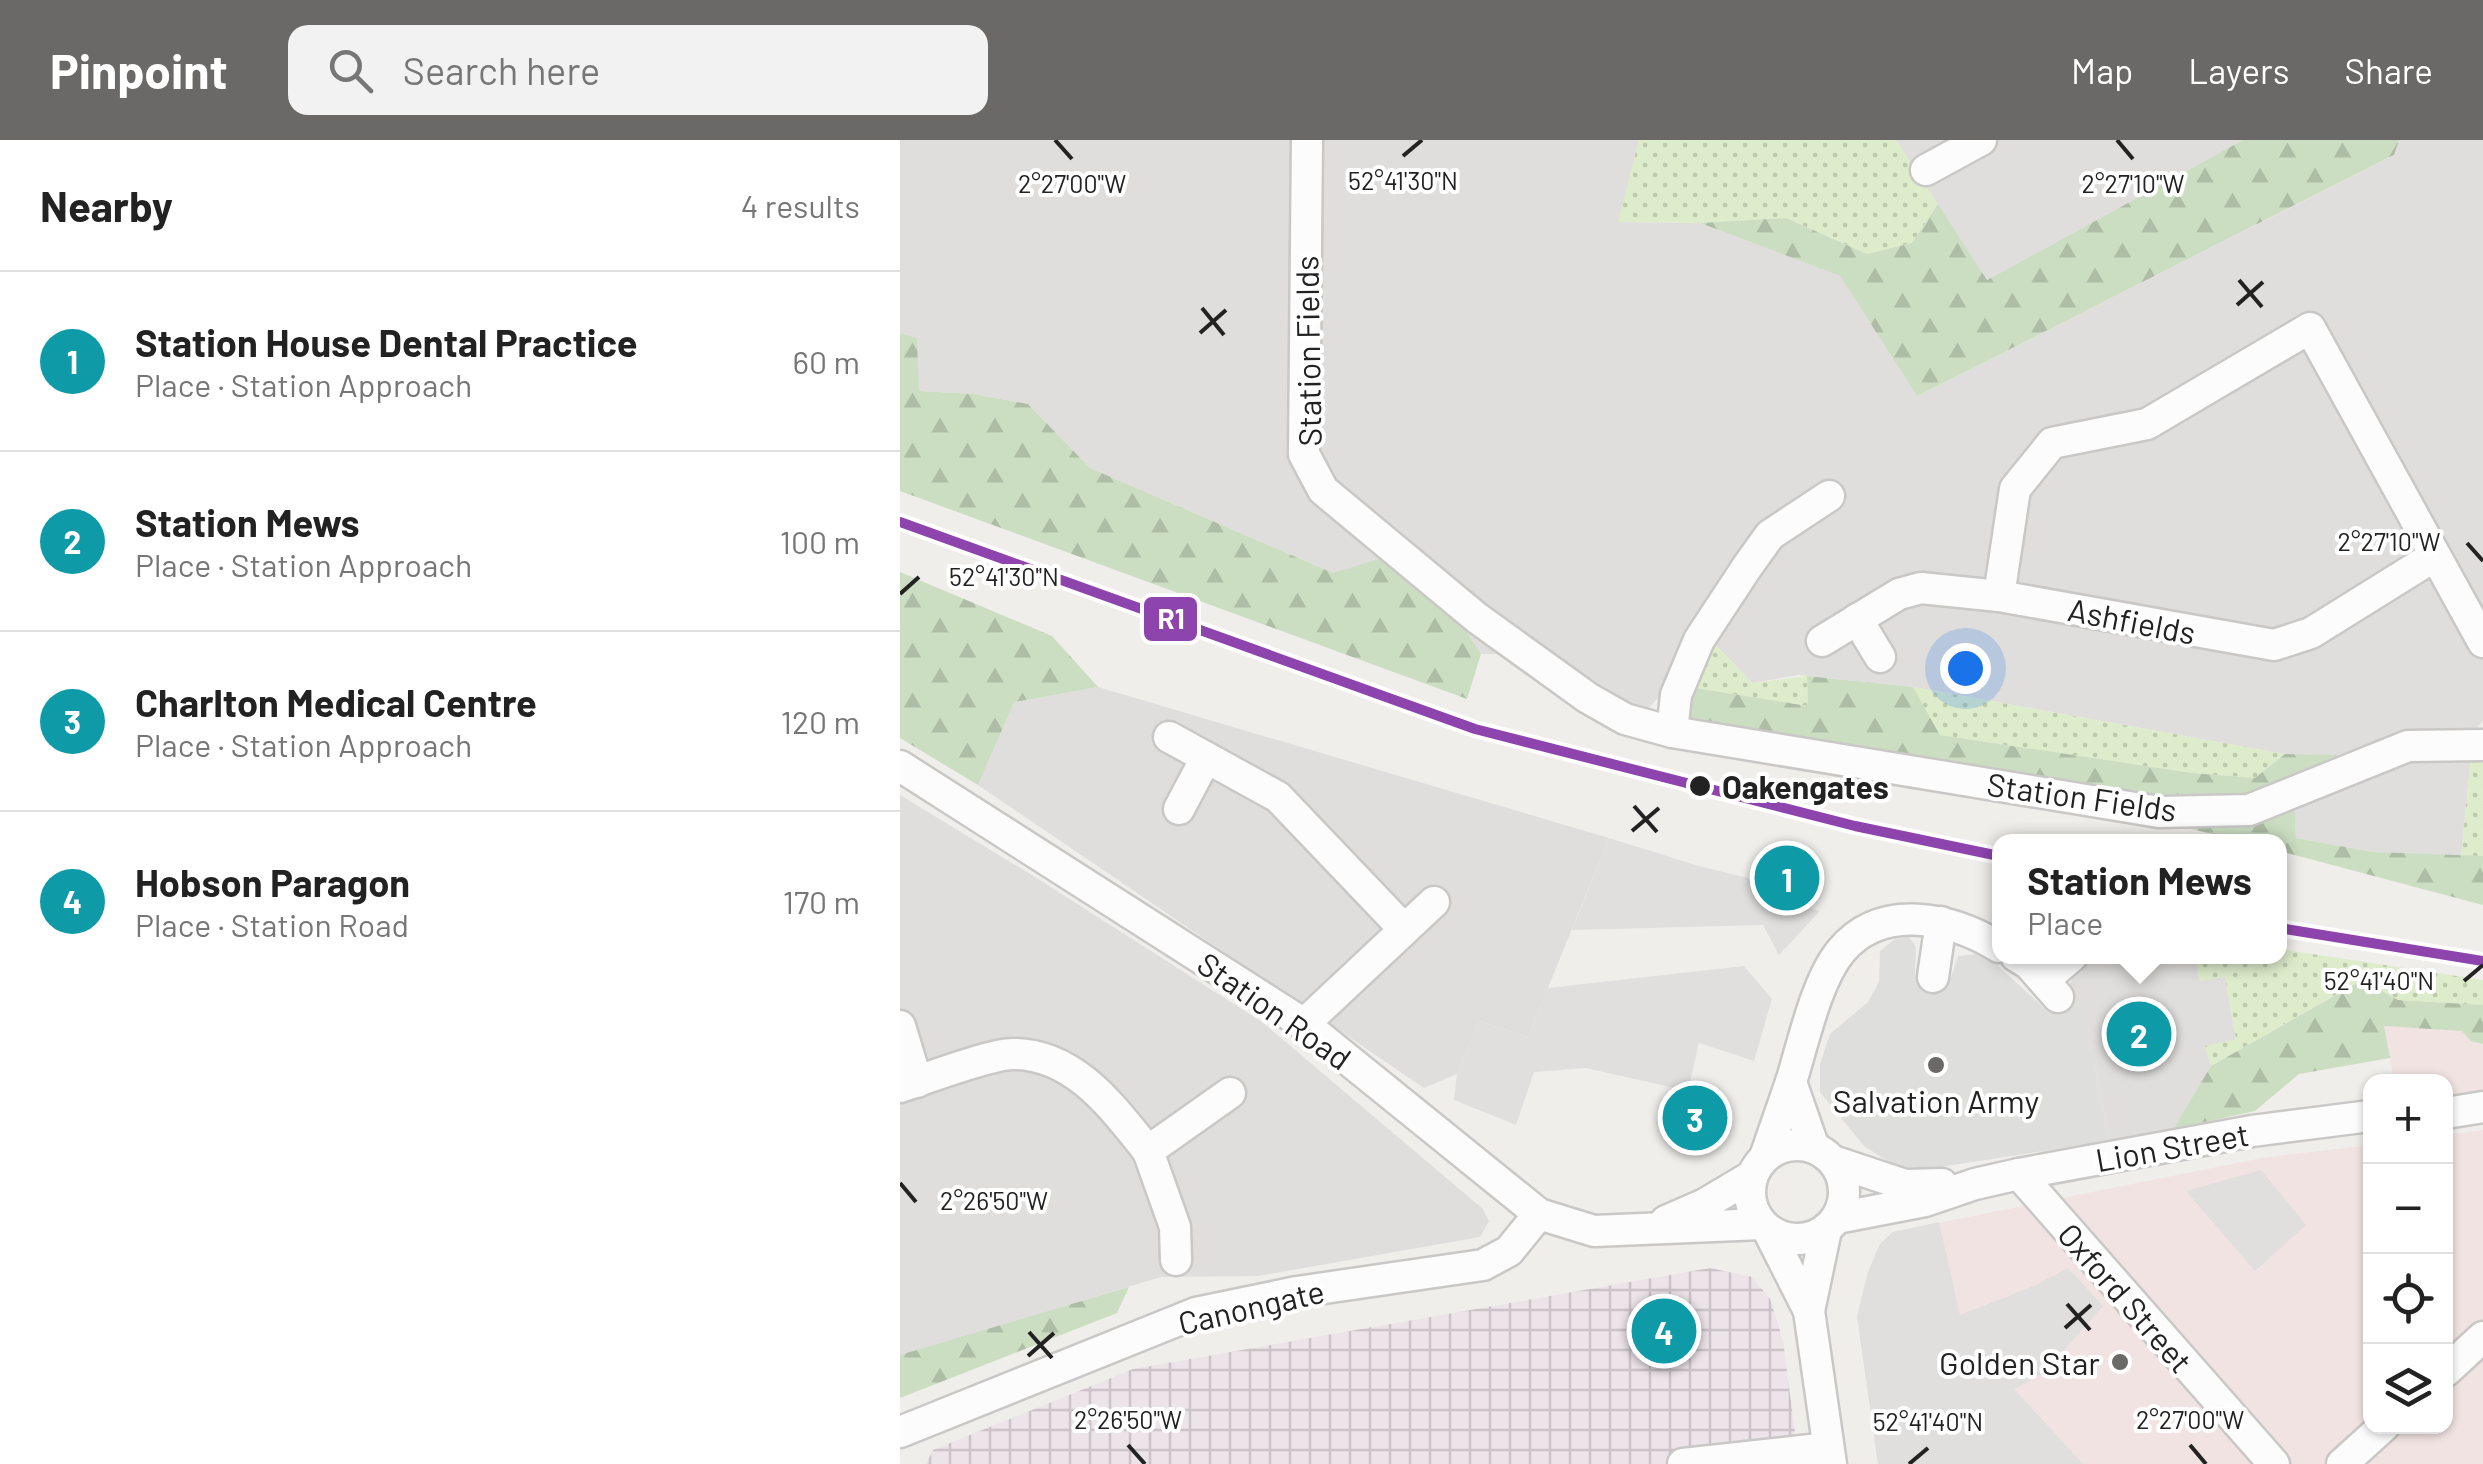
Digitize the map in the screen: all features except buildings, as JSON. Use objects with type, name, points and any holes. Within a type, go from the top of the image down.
[{"type":"street","name":"Station Fields","points":[[1307,140],[1304,454],[1323,490],[1477,618],[1588,698],[1625,718],[1672,732],[2159,812],[2248,810],[2408,746],[2483,745]]},
{"type":"street","points":[[1926,170],[1980,140]]},
{"type":"street","points":[[1999,596],[2015,489],[2052,443],[2147,424],[2310,328],[2483,642]]},
{"type":"street","points":[[1672,732],[1676,695],[1698,640],[1746,567],[1770,535],[1829,496]]},
{"type":"street","name":"Ashfields","points":[[1822,641],[1899,594],[1921,588],[1999,596],[2274,645],[2311,633],[2433,557]]},
{"type":"street","points":[[1857,619],[1880,657]]},
{"type":"street","points":[[1170,737],[1278,797],[1404,928]]},
{"type":"street","points":[[1179,810],[1206,758]]},
{"type":"street","name":"Station Road","points":[[900,766],[1304,1024],[1539,1214],[1594,1231],[1765,1227]]},
{"type":"street","points":[[1304,1024],[1434,902]]},
{"type":"street","points":[[1684,1464],[1829,1456],[1809,1312],[1750,1202],[1758,1167],[1828,973],[1841,950],[1887,921],[1940,922],[1992,942]]},
{"type":"street","points":[[1933,977],[1940,922]]},
{"type":"street","points":[[2029,964],[2051,988],[2067,964]]},
{"type":"street","points":[[900,1026],[908,1084],[1010,1054],[1038,1057],[1062,1066],[1093,1086],[1148,1151],[1175,1227],[1176,1260]]},
{"type":"street","points":[[1790,1082],[1823,1154],[1841,1174],[1844,1189],[1843,1204],[1832,1224],[1809,1312]]},
{"type":"street","points":[[1148,1151],[1230,1092]]},
{"type":"street","points":[[2453,1111],[2483,1107]]},
{"type":"street","name":"Lion Street","points":[[1832,1224],[2019,1174],[2252,1131],[2363,1117]]},
{"type":"street","points":[[1758,1167],[1788,1146],[1823,1154]]},
{"type":"street","name":"Lion Street","points":[[1823,1154],[1905,1185],[1975,1184]]},
{"type":"street","name":"Station Road","points":[[1650,1228],[1705,1204],[1758,1167]]},
{"type":"street","name":"Oxford Street","points":[[2019,1174],[2274,1464]]},
{"type":"street","name":"Canongate","points":[[900,1432],[1196,1313],[1297,1292],[1484,1265],[1509,1251],[1539,1214]]},
{"type":"street","points":[[1765,1227],[1782,1238],[1797,1240],[1832,1224]]},
{"type":"street","points":[[2453,1365],[2483,1336]]},
{"type":"street","points":[[2342,1464],[2375,1434]]},
{"type":"shaded area","points":[[900,140],[1639,140],[1619,222],[1700,223],[1840,276],[1917,396],[2393,156],[2399,140],[2483,140],[2483,720],[2477,728],[2407,733],[2331,757],[2285,754],[1913,687],[1798,675],[1752,683],[1711,640],[1646,711],[1627,710],[1536,654],[1481,654],[1455,614],[1333,573],[1090,468],[1028,404],[974,394],[918,391],[917,339],[900,333]]},
{"type":"shaded area","points":[[1896,140],[2243,140],[1987,280]]},
{"type":"shaded area","points":[[1098,687],[1609,838],[1528,1037],[1479,1021],[1457,1074],[1424,1088],[978,785],[1013,702]]},
{"type":"shaded area","points":[[2471,756],[2461,856],[2373,852],[2296,838],[2294,798],[2409,757]]},
{"type":"shaded area","points":[[900,795],[1262,1022],[1483,1209],[1489,1221],[1480,1237],[1258,1276],[1161,1277],[900,1356]]},
{"type":"shaded area","points":[[1609,838],[1768,883],[1766,897],[1820,911],[1779,955],[1763,925],[1572,930]]},
{"type":"shaded area","points":[[1909,937],[1916,947],[1915,975],[1951,978],[1958,956],[1976,954],[1996,964],[2044,1008],[2067,989],[2084,1009],[2109,1141],[1933,1168],[1897,1167],[1864,1146],[1820,1092],[1820,1064],[1830,1034],[1868,1002],[1879,982],[1880,951],[1895,939]]},
{"type":"shaded area","points":[[2080,964],[2196,964],[2200,981],[2225,976],[2236,1040],[2205,1046],[2211,1066],[2173,1129],[2109,1141],[2084,1010],[2067,989]]},
{"type":"shaded area","points":[[1744,966],[1772,999],[1754,1061],[1699,1043],[1688,1091],[1586,1068],[1534,1072],[1516,1125],[1454,1100],[1457,1074],[1479,1021],[1528,1037],[1548,988]]},
{"type":"shaded area","points":[[2384,1026],[2463,1031],[2471,1041],[2483,1044],[2483,1093],[2453,1096],[2453,1074],[2393,1074]]},
{"type":"shaded area","points":[[2483,1130],[2483,1464],[1878,1464],[1857,1316],[1880,1244],[1893,1232],[2262,1158],[2363,1146],[2363,1434],[2453,1434],[2453,1134]]},
{"type":"shaded area","points":[[2261,1170],[2306,1225],[2255,1271],[2186,1191]]},
{"type":"shaded area","points":[[1939,1222],[1960,1315],[2068,1268],[2103,1306],[2044,1373],[2014,1389],[2083,1464],[1878,1464],[1857,1316],[1868,1272],[1880,1244],[1893,1232]]},
{"type":"shaded area","points":[[1710,1268],[1752,1277],[1770,1299],[1783,1340],[1799,1464],[926,1464],[933,1450],[1133,1369]]},
{"type":"green space","points":[[1639,140],[1896,140],[1938,204],[1912,243],[1867,254],[1786,218],[1618,222]]},
{"type":"green space","points":[[2243,140],[2399,140],[2394,155],[1917,396],[1840,276],[1700,223],[1786,218],[1867,254],[1912,243],[1938,204],[1987,280]]},
{"type":"green space","points":[[900,333],[917,338],[919,391],[974,394],[1028,404],[1090,468],[1333,573],[1379,559],[1455,614],[1481,654],[1467,699],[900,491]]},
{"type":"green space","points":[[900,572],[1052,636],[1098,687],[1014,702],[978,785],[900,738]]},
{"type":"green space","points":[[1711,640],[1752,683],[1807,676],[1808,706],[1695,688]]},
{"type":"green space","points":[[1807,676],[1913,687],[1940,735],[2192,773],[2255,778],[2285,754],[2337,755],[2259,794],[2158,802],[1686,724],[1695,688],[1808,706]]},
{"type":"green space","points":[[1913,687],[2285,754],[2255,778],[2192,773],[1939,735]]},
{"type":"green space","points":[[2471,756],[2483,758],[2483,856],[2461,856]]},
{"type":"green space","points":[[2294,798],[2296,838],[2373,852],[2483,856],[2483,905],[2287,853],[2287,834],[2212,834],[2187,828]]},
{"type":"green space","points":[[2287,950],[2483,980],[2483,1005],[2398,1000],[2361,980],[2211,1066],[2205,1046],[2236,1039],[2225,977],[2200,981],[2196,964],[2287,964]]},
{"type":"green space","points":[[2362,980],[2398,1000],[2483,1005],[2483,1044],[2471,1041],[2462,1031],[2384,1026],[2390,1058],[2299,1074],[2255,1111],[2173,1129],[2211,1066]]},
{"type":"green space","points":[[1129,1287],[1117,1313],[900,1398],[900,1355]]},
{"type":"transit line","name":"R1","points":[[900,522],[1475,729],[1855,826],[1992,855]]},
{"type":"transit line","name":"R1","points":[[2287,929],[2483,961]]},
{"type":"place","name":"Oakengates","points":[[1700,786]]},
{"type":"place","name":"Station House Dental Practice","points":[[1787,878]]},
{"type":"place","name":"Station Mews","points":[[2139,1034]]},
{"type":"place","name":"Salvation Army","points":[[1936,1065]]},
{"type":"place","name":"Charlton Medical Centre","points":[[1695,1118]]},
{"type":"place","name":"Hobson Paragon","points":[[1664,1331]]},
{"type":"place","name":"Golden Star","points":[[2120,1362]]}]
